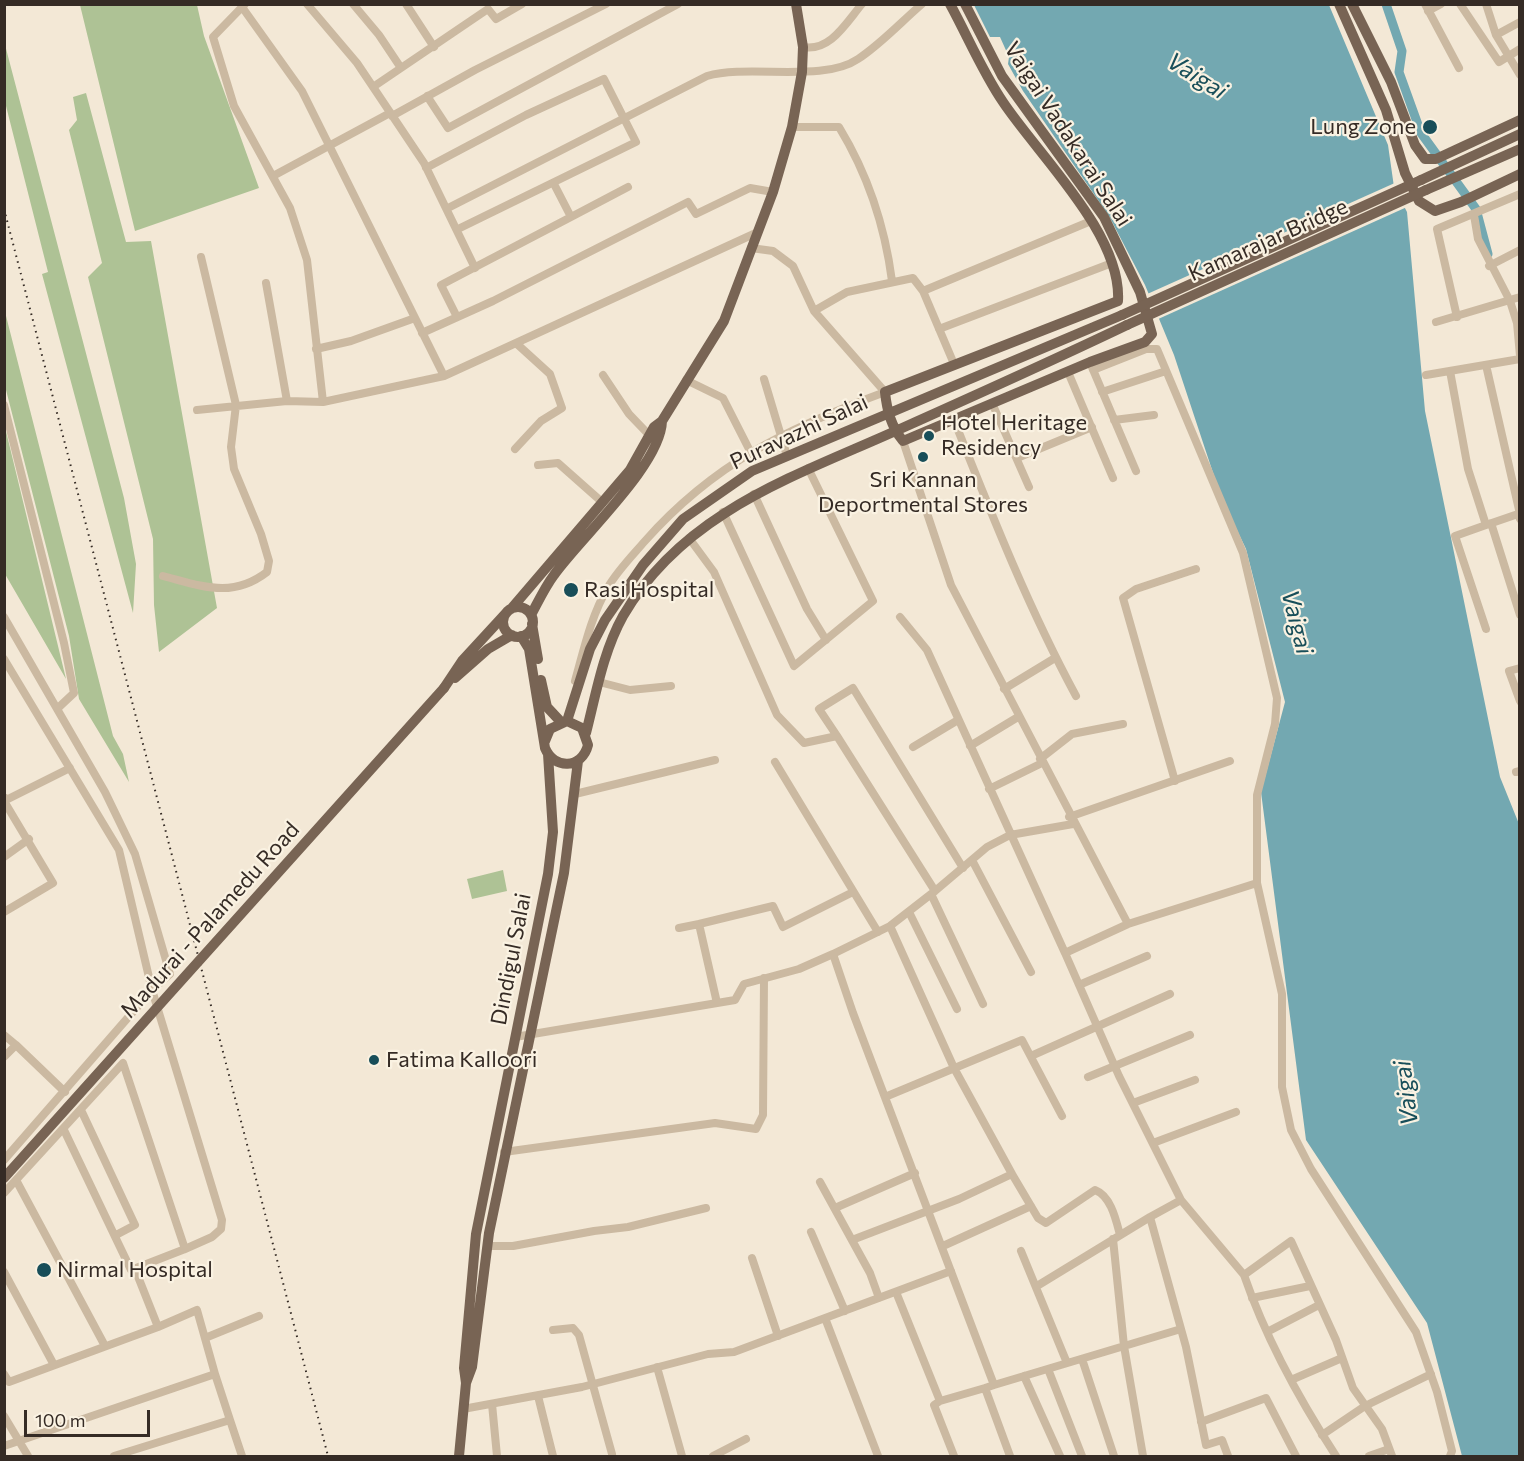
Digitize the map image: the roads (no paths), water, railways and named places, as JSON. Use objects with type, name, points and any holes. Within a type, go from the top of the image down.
[{"type":"main road","points":[[517,636],[528,632],[531,619],[553,576],[633,482],[662,421],[724,321],[758,232],[792,128],[802,72],[803,47],[796,4]]},
{"type":"main road","name":"Vaigai Vadakarai Salai","points":[[885,392],[1118,302],[1119,286],[1112,263],[1091,221],[1004,103],[950,4]]},
{"type":"main road","name":"Vaigai Vadakarai Salai","points":[[903,441],[1068,372],[1091,366],[1145,342],[1152,334],[1140,292],[1104,217],[1002,76],[965,4]]},
{"type":"main road","points":[[1339,4],[1386,110],[1405,173],[1419,201],[1435,211],[1461,202],[1520,174]]},
{"type":"main road","points":[[1352,4],[1391,82],[1419,153],[1425,159],[1436,159],[1520,120]]},
{"type":"main road","points":[[1456,170],[1520,134]]},
{"type":"main road","points":[[1456,170],[1520,149]]},
{"type":"main road","name":"Kamarajar Bridge","points":[[1125,320],[1456,170]]},
{"type":"main road","name":"Puravazhi Salai","points":[[564,721],[577,691],[590,649],[605,620],[643,565],[683,519],[752,471],[888,413],[1125,320]]},
{"type":"main road","name":"Puravazhi Salai","points":[[585,733],[603,664],[623,617],[654,573],[689,538],[723,512],[754,494],[895,431],[1125,320]]},
{"type":"main road","points":[[885,392],[888,413],[895,431],[903,441]]},
{"type":"main road","name":"Madurai - Palamedu Road","points":[[444,688],[462,661],[630,470],[653,439]]},
{"type":"main road","points":[[520,607],[531,619],[547,707],[564,721],[578,724],[585,733],[588,745],[578,761],[565,765],[558,763],[548,754],[529,649],[517,636],[506,630],[503,622],[509,610],[520,607]]},
{"type":"main road","name":"Madurai - Palamedu Road","points":[[4,1178],[444,688],[488,649],[517,636]]},
{"type":"main road","points":[[544,741],[550,729],[564,721]]},
{"type":"main road","name":"Dindigul Salai","points":[[459,1456],[476,1234],[550,863],[553,832],[548,754]]},
{"type":"main road","name":"Dindigul Salai","points":[[466,1383],[472,1368],[488,1246],[504,1152],[564,873],[578,761]]},
{"type":"street","points":[[307,4],[357,63],[426,168],[458,228],[475,268]]},
{"type":"street","points":[[353,4],[379,34],[402,68]]},
{"type":"street","points":[[406,4],[434,47]]},
{"type":"street","points":[[373,87],[488,9],[496,19],[522,4]]},
{"type":"street","points":[[273,176],[329,145],[606,4]]},
{"type":"street","points":[[427,96],[448,128],[678,4]]},
{"type":"street","points":[[803,47],[815,49],[825,44],[862,4]]},
{"type":"street","points":[[448,208],[626,119],[707,75],[726,70],[802,72],[841,66],[857,60],[922,4]]},
{"type":"street","points":[[1442,4],[1427,8],[1459,68]]},
{"type":"street","points":[[1460,4],[1499,62],[1520,50]]},
{"type":"street","points":[[1486,4],[1496,35],[1520,75]]},
{"type":"street","points":[[323,402],[307,260],[290,208],[234,106],[213,37],[244,6],[302,92],[444,376]]},
{"type":"street","points":[[1496,35],[1520,22]]},
{"type":"street","points":[[426,168],[526,115],[604,79],[626,119],[636,142],[554,184],[458,228]]},
{"type":"street","points":[[792,128],[839,127],[851,148],[871,196],[887,245],[892,281]]},
{"type":"street","points":[[554,184],[571,217]]},
{"type":"street","points":[[457,317],[441,285],[628,187]]},
{"type":"street","points":[[422,333],[688,202],[696,214],[750,188],[772,192]]},
{"type":"street","points":[[1457,317],[1437,229],[1520,194]]},
{"type":"street","points":[[1426,375],[1520,358],[1514,300],[1478,239],[1476,214]]},
{"type":"street","points":[[923,291],[1091,221]]},
{"type":"street","points":[[197,410],[286,401],[323,402],[444,376],[758,232]]},
{"type":"street","points":[[577,691],[573,687],[592,620],[608,587],[621,568],[670,512],[716,473],[750,451],[885,392],[814,311],[793,266],[773,250],[751,248]]},
{"type":"street","points":[[1492,265],[1520,250]]},
{"type":"street","points":[[163,576],[204,587],[233,589],[254,582],[267,572],[269,561],[261,534],[234,469],[231,447],[236,405],[201,257]]},
{"type":"street","points":[[939,329],[1112,263]]},
{"type":"street","points":[[814,311],[847,292],[913,278],[923,291],[954,364]]},
{"type":"street","points":[[266,283],[286,401]]},
{"type":"street","points":[[1436,322],[1514,300]]},
{"type":"street","points":[[316,349],[351,341],[415,318]]},
{"type":"street","points":[[515,449],[541,421],[562,408],[550,374],[518,344]]},
{"type":"street","points":[[1136,471],[1091,366],[1146,349],[1157,349],[1243,553],[1277,698],[1275,724],[1257,795],[1257,883],[1282,994],[1282,1087],[1291,1130],[1311,1169],[1416,1332],[1431,1374],[1452,1451],[1450,1456]]},
{"type":"street","points":[[1486,365],[1519,516],[1455,536],[1486,629]]},
{"type":"street","points":[[1102,392],[1166,371]]},
{"type":"street","points":[[1450,371],[1468,469],[1520,615]]},
{"type":"street","points":[[1068,372],[1113,478]]},
{"type":"street","points":[[603,375],[629,414],[653,439]]},
{"type":"street","points":[[764,379],[787,456]]},
{"type":"street","points":[[686,380],[723,398],[750,451]]},
{"type":"street","points":[[992,404],[1029,487]]},
{"type":"street","points":[[4,405],[64,643],[74,693],[58,708]]},
{"type":"street","points":[[1114,420],[1154,415]]},
{"type":"street","points":[[954,420],[1001,538],[1055,658],[1076,696]]},
{"type":"street","points":[[1017,458],[1092,427]]},
{"type":"street","points":[[903,441],[951,585],[1071,820],[1128,924]]},
{"type":"street","points":[[538,465],[558,463],[602,502]]},
{"type":"street","points":[[723,512],[794,666],[873,601],[808,468]]},
{"type":"street","points":[[754,494],[807,609],[826,640]]},
{"type":"street","points":[[689,538],[714,572],[777,715],[804,743],[837,736]]},
{"type":"street","points":[[1175,781],[1122,598],[1136,589],[1196,569]]},
{"type":"street","points":[[900,617],[927,650],[1115,1066],[1181,1200],[1244,1275],[1267,1332],[1291,1380],[1336,1456]]},
{"type":"street","points":[[4,618],[105,792],[135,854],[170,974],[152,990],[4,1160]]},
{"type":"street","points":[[1004,689],[1055,658]]},
{"type":"street","points":[[4,659],[119,850],[152,990],[222,1220],[221,1229],[212,1237],[131,1270],[63,1130]]},
{"type":"street","points":[[1520,668],[1509,671],[1520,701]]},
{"type":"street","points":[[599,682],[630,690],[671,686]]},
{"type":"street","points":[[963,868],[853,688],[819,709],[933,893],[983,1004]]},
{"type":"street","points":[[970,746],[1018,717]]},
{"type":"street","points":[[913,747],[958,720]]},
{"type":"street","points":[[989,789],[1041,761],[1072,734],[1123,724]]},
{"type":"street","points":[[575,794],[687,769],[715,760]]},
{"type":"street","points":[[515,1037],[735,1000],[744,984],[799,969],[890,926],[987,847],[1010,835],[1071,820],[1230,761]]},
{"type":"street","points":[[775,762],[878,932]]},
{"type":"street","points":[[4,912],[52,883],[5,799],[70,768]]},
{"type":"street","points":[[4,857],[29,839]]},
{"type":"street","points":[[972,860],[1031,972]]},
{"type":"street","points":[[1065,953],[1128,924],[1257,883]]},
{"type":"street","points":[[679,928],[773,906],[783,927],[853,892]]},
{"type":"street","points":[[909,912],[957,1009]]},
{"type":"street","points":[[699,924],[717,1003]]},
{"type":"street","points":[[890,926],[954,1068],[1038,1218],[1046,1222],[1095,1190],[1101,1192],[1108,1201],[1116,1237],[1124,1346],[1143,1456]]},
{"type":"street","points":[[833,954],[951,1271],[1010,1456]]},
{"type":"street","points":[[1079,985],[1148,956]]},
{"type":"street","points":[[504,1152],[715,1123],[756,1129],[763,1115],[764,978]]},
{"type":"street","points":[[1031,1056],[1170,994]]},
{"type":"street","points":[[4,1035],[65,1092]]},
{"type":"street","points":[[1088,1077],[1190,1035]]},
{"type":"street","points":[[885,1096],[1022,1040],[1062,1116]]},
{"type":"street","points":[[4,1057],[16,1045]]},
{"type":"street","points":[[4,1193],[123,1063],[185,1249]]},
{"type":"street","points":[[1133,1103],[1195,1080]]},
{"type":"street","points":[[81,1110],[135,1225],[116,1235]]},
{"type":"street","points":[[1153,1143],[1236,1112]]},
{"type":"street","points":[[835,1208],[915,1173]]},
{"type":"street","points":[[852,1240],[1012,1174]]},
{"type":"street","points":[[16,1180],[105,1346]]},
{"type":"street","points":[[820,1182],[870,1273],[879,1298]]},
{"type":"street","points":[[1037,1286],[1181,1200]]},
{"type":"street","points":[[942,1246],[1031,1206]]},
{"type":"street","points":[[488,1246],[513,1246],[628,1227],[706,1208]]},
{"type":"street","points":[[1150,1217],[1181,1329],[1206,1445],[1222,1440],[1228,1456]]},
{"type":"street","points":[[811,1232],[845,1311]]},
{"type":"street","points":[[1244,1275],[1291,1241],[1353,1388],[1382,1429],[1391,1453],[1369,1456]]},
{"type":"street","points":[[1021,1251],[1067,1363]]},
{"type":"street","points":[[753,1258],[778,1336]]},
{"type":"street","points":[[135,1269],[158,1328]]},
{"type":"street","points":[[464,1409],[593,1384],[708,1354],[734,1352],[951,1271]]},
{"type":"street","points":[[4,1272],[54,1365]]},
{"type":"street","points":[[1252,1298],[1310,1286]]},
{"type":"street","points":[[896,1292],[940,1401]]},
{"type":"street","points":[[1267,1332],[1319,1305]]},
{"type":"street","points":[[6,1380],[158,1328],[197,1310],[242,1456]]},
{"type":"street","points":[[205,1338],[259,1316]]},
{"type":"street","points":[[825,1318],[878,1456]]},
{"type":"street","points":[[552,1330],[573,1328],[577,1331],[612,1454]]},
{"type":"street","points":[[954,1456],[934,1405],[940,1401],[1181,1329]]},
{"type":"street","points":[[1291,1380],[1342,1358]]},
{"type":"street","points":[[1082,1359],[1114,1456]]},
{"type":"street","points":[[657,1367],[682,1456]]},
{"type":"street","points":[[1048,1369],[1082,1456]]},
{"type":"street","points":[[4,1446],[215,1374]]},
{"type":"street","points":[[1322,1435],[1365,1406],[1431,1374]]},
{"type":"street","points":[[1024,1376],[1060,1456]]},
{"type":"street","points":[[538,1396],[553,1456]]},
{"type":"street","points":[[1201,1422],[1266,1398],[1296,1456]]},
{"type":"street","points":[[492,1404],[497,1456]]},
{"type":"street","points":[[4,1416],[28,1456]]},
{"type":"street","points":[[114,1456],[231,1420]]},
{"type":"street","points":[[713,1456],[746,1439]]},
{"type":"water","name":"Vaigai","points":[[974,5],[1329,5],[1388,145],[1394,187],[1407,212],[1425,411],[1500,777],[1519,824],[1519,1456],[1462,1456],[1427,1323],[1306,1140],[1261,792],[1285,702],[1246,549],[1221,497],[1174,355],[1145,285],[1109,216],[1023,91],[1008,64],[1009,57],[1000,37],[990,37]]},
{"type":"waterway","points":[[1386,4],[1402,51],[1399,72],[1421,133],[1476,209],[1488,254]]},
{"type":"railway","points":[[4,209],[328,1456]]},
{"type":"place","name":"Lung Zone","points":[[1430,127]]},
{"type":"place","name":"Hotel Heritage Residency","points":[[929,436]]},
{"type":"place","name":"Sri Kannan Deportmental Stores","points":[[923,457]]},
{"type":"place","name":"Rasi Hospital","points":[[571,590]]},
{"type":"place","name":"Fatima Kalloori","points":[[374,1060]]},
{"type":"place","name":"Nirmal Hospital","points":[[44,1270]]}]
